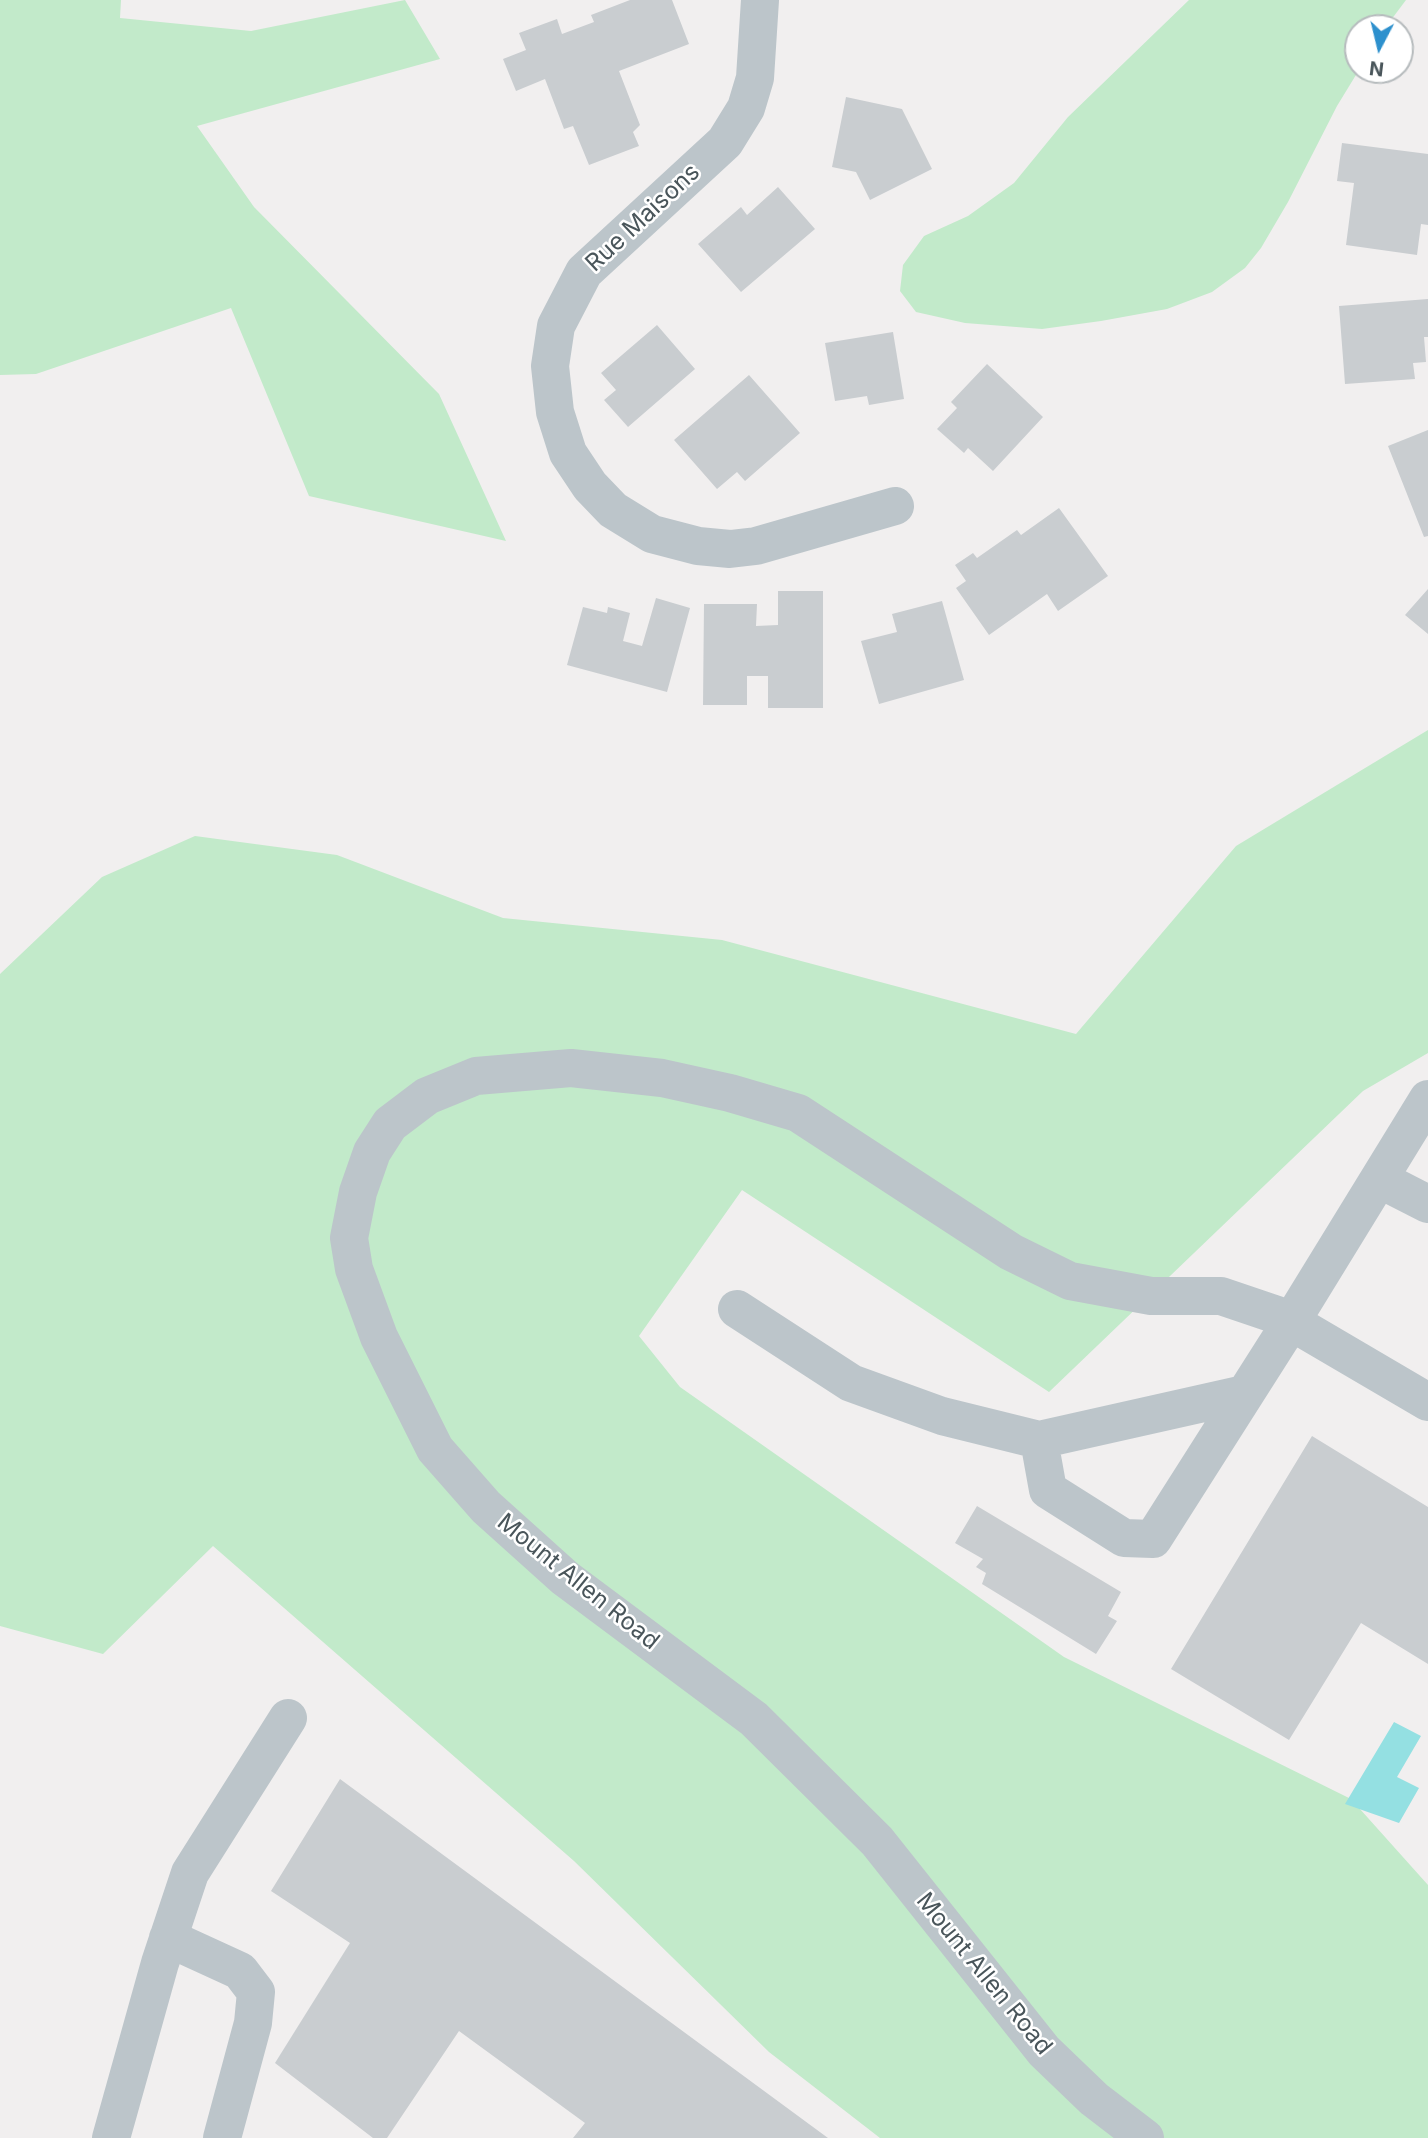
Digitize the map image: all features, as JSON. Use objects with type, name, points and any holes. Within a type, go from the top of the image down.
[{"type":"street","name":"Rue Maisons","points":[[760,0],[755,78],[746,108],[725,142],[584,272],[556,326],[550,366],[555,411],[568,453],[590,486],[613,510],[652,534],[698,546],[730,549],[756,546],[895,506]]},
{"type":"street","name":"Mount Allen Road","points":[[1145,2138],[1094,2099],[1044,2051],[877,1841],[754,1719],[565,1578],[486,1507],[435,1449],[379,1337],[354,1269],[349,1238],[358,1192],[372,1152],[390,1124],[427,1096],[476,1076],[571,1068],[662,1078],[730,1093],[798,1113],[1011,1252],[1070,1281],[1151,1296],[1221,1296],[1283,1317],[1428,1402]]},
{"type":"street","points":[[1039,1440],[1048,1490],[1124,1538],[1153,1539],[1428,1099]]},
{"type":"street","points":[[1379,1179],[1428,1204]]},
{"type":"street","points":[[737,1310],[850,1384],[942,1416],[1039,1440],[1244,1394]]},
{"type":"street","points":[[111,2138],[167,1938],[190,1873],[288,1718]]},
{"type":"street","points":[[167,1938],[240,1971],[256,1992],[253,2024],[222,2138]]},
{"type":"green space","points":[[0,0],[121,0],[120,18],[251,31],[405,0],[440,59],[197,126],[254,207],[439,394],[506,541],[309,496],[231,308],[36,374],[0,375]]},
{"type":"green space","points":[[1189,0],[1406,0],[1396,14],[1344,14],[1344,84],[1350,84],[1261,248],[1245,268],[1212,292],[1167,309],[1042,329],[965,323],[916,312],[900,291],[903,265],[924,236],[968,216],[1014,183],[1068,117]]},
{"type":"green space","points":[[1428,730],[1428,1053],[1363,1091],[1049,1392],[742,1190],[639,1336],[680,1387],[1064,1657],[1351,1799],[1428,1885],[1428,2138],[880,2138],[769,2052],[574,1861],[213,1546],[103,1654],[0,1626],[0,974],[102,877],[195,836],[337,855],[503,918],[722,940],[1076,1034],[1236,846]]},
{"type":"water","points":[[1394,1722],[1421,1736],[1397,1777],[1419,1788],[1399,1823],[1345,1804]]},
{"type":"building","points":[[630,0],[672,0],[689,44],[619,71],[640,125],[633,132],[639,146],[589,165],[573,126],[564,129],[545,79],[516,91],[503,59],[526,50],[519,33],[557,19],[562,34],[594,22],[591,15]]},
{"type":"building","points":[[846,97],[902,109],[932,169],[870,200],[856,172],[832,167]]},
{"type":"building","points":[[1342,143],[1428,154],[1428,225],[1421,224],[1417,255],[1346,245],[1354,183],[1337,181]]},
{"type":"building","points":[[778,187],[815,229],[741,292],[698,244],[741,207],[747,215]]},
{"type":"building","points":[[1428,299],[1428,337],[1424,337],[1426,362],[1413,363],[1415,379],[1345,384],[1339,306]]},
{"type":"building","points":[[657,325],[695,369],[628,427],[604,400],[616,390],[601,373]]},
{"type":"building","points":[[893,332],[904,399],[869,405],[867,396],[835,401],[825,343]]},
{"type":"building","points":[[987,364],[1043,417],[993,471],[968,448],[964,453],[937,429],[957,408],[951,402]]},
{"type":"building","points":[[749,375],[800,433],[745,481],[737,472],[717,489],[674,440]]},
{"type":"building","points":[[1428,430],[1428,536],[1424,537],[1388,446]]},
{"type":"building","points":[[1059,508],[1108,576],[1058,611],[1047,594],[989,635],[956,588],[966,581],[955,565],[973,553],[977,558],[1017,530],[1021,535]]},
{"type":"building","points":[[1428,589],[1428,634],[1405,615]]},
{"type":"building","points":[[778,591],[823,591],[823,708],[768,708],[768,676],[747,676],[747,705],[703,705],[704,604],[757,604],[756,626],[778,625]]},
{"type":"building","points":[[656,598],[690,608],[667,692],[567,665],[583,607],[607,613],[608,607],[630,613],[623,641],[642,646]]},
{"type":"building","points":[[942,601],[964,680],[879,704],[861,641],[897,632],[892,614]]},
{"type":"building","points":[[1312,1436],[1428,1507],[1428,1664],[1361,1623],[1289,1740],[1171,1669]]},
{"type":"building","points":[[977,1506],[1121,1592],[1108,1616],[1117,1621],[1096,1654],[982,1584],[986,1573],[976,1567],[983,1559],[955,1543]]},
{"type":"building","points":[[340,1779],[828,2138],[573,2138],[585,2123],[459,2031],[387,2138],[373,2138],[275,2063],[350,1943],[271,1891]]}]
